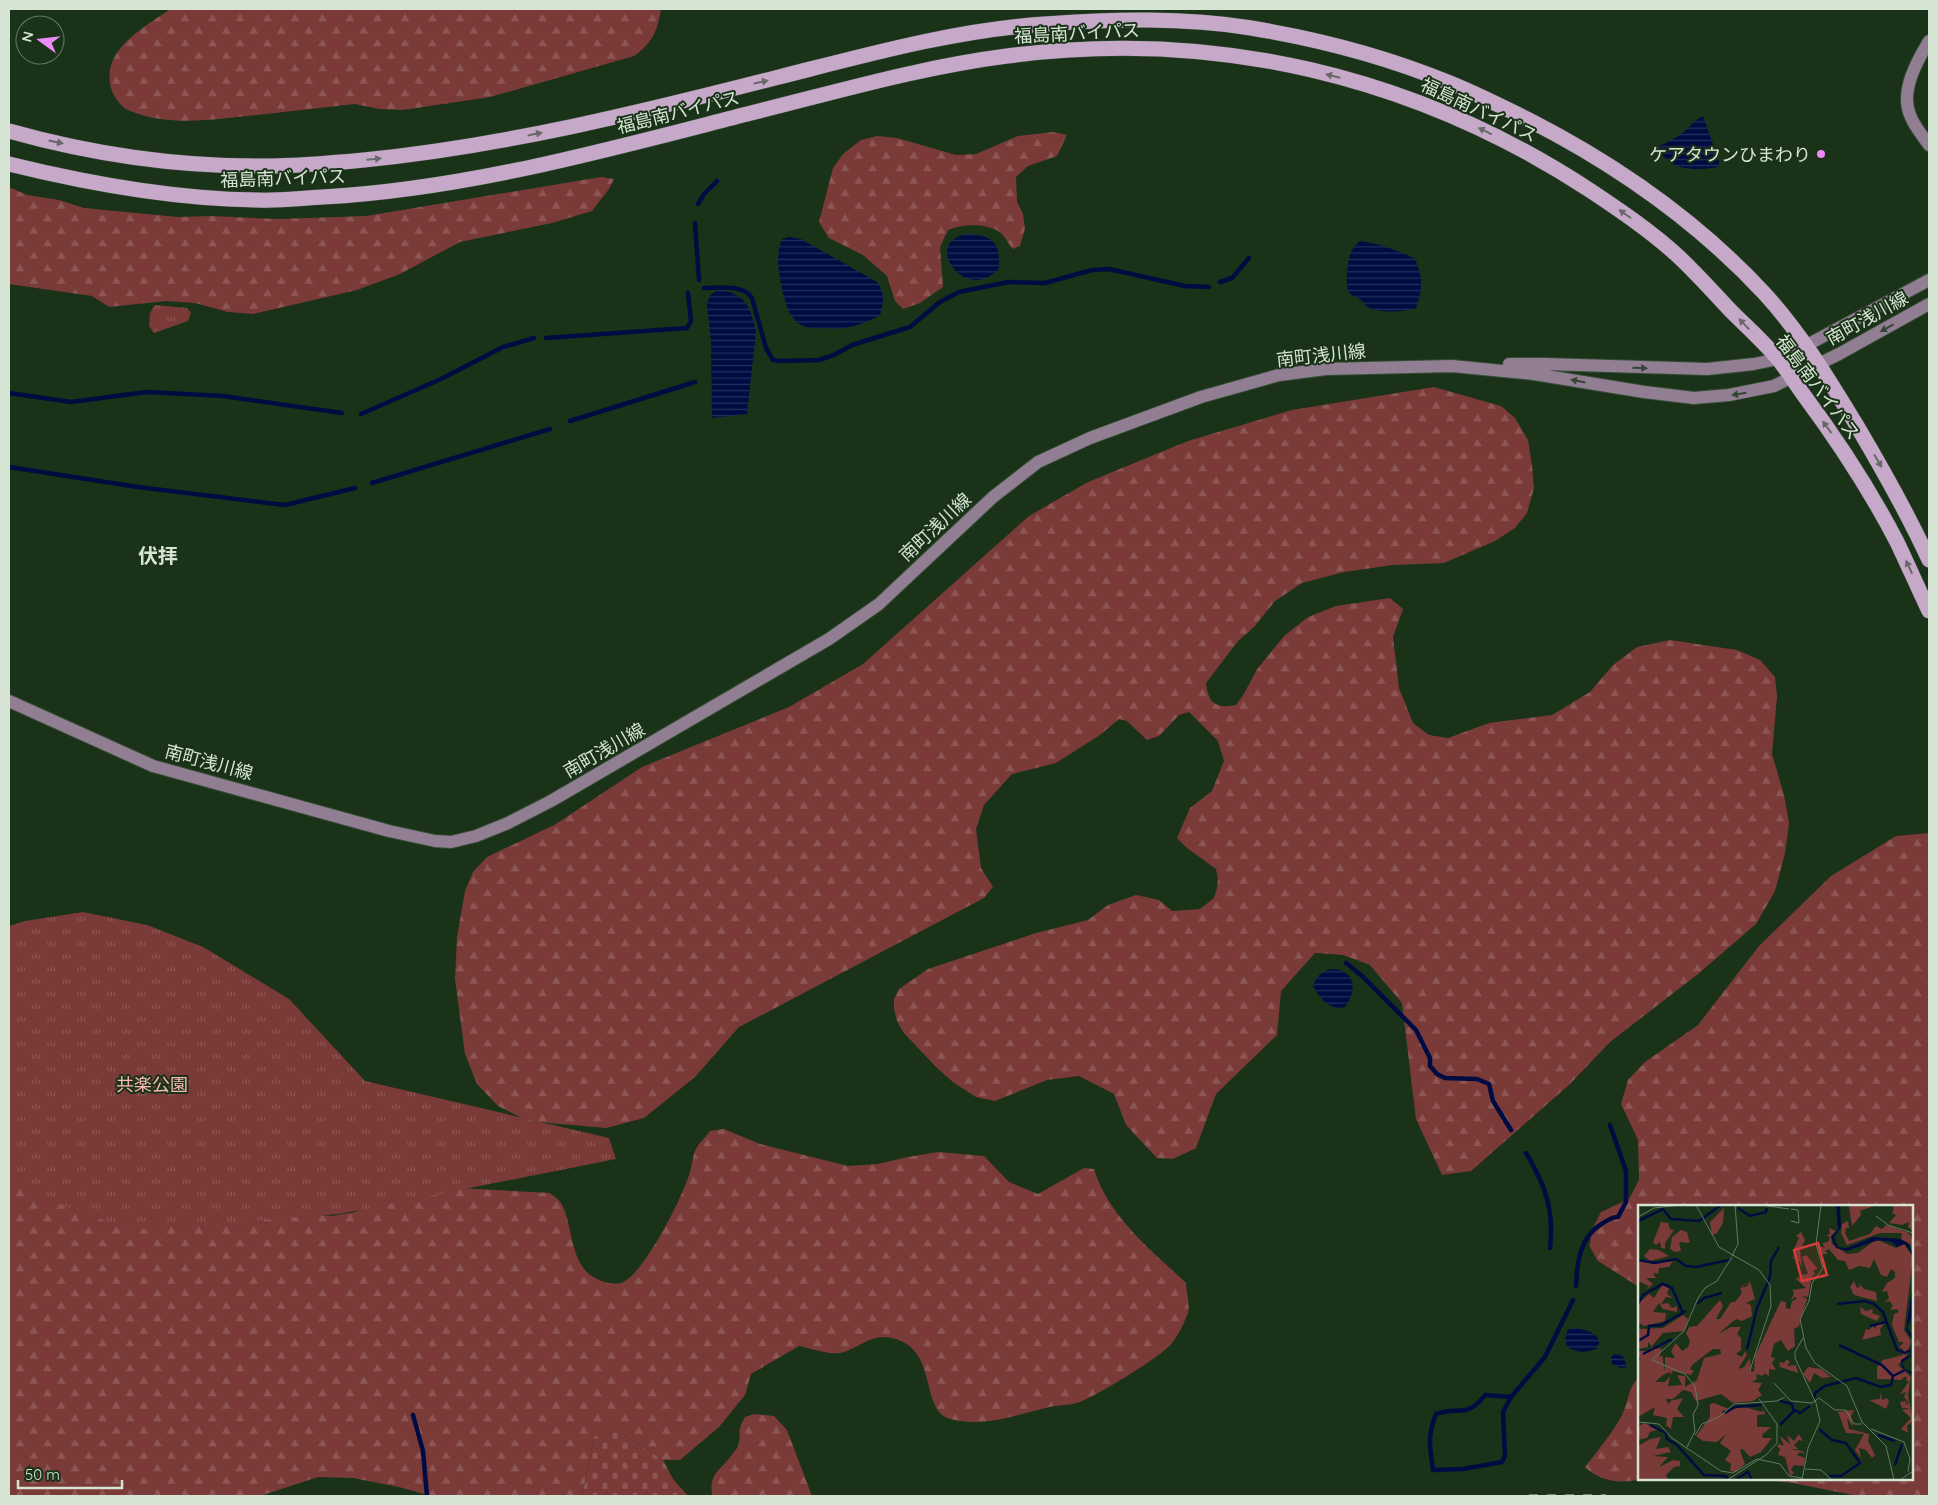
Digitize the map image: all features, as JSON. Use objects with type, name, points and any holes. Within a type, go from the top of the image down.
[{"type":"highway","name":"福島南バイパス","points":[[9,131],[139,158],[208,165],[270,167],[421,154],[567,128],[660,107],[828,64],[967,34],[1039,24],[1103,21],[1172,21],[1246,27],[1317,41],[1448,82],[1546,129],[1591,154],[1674,212],[1724,252],[1766,295],[1807,345],[1890,483],[1929,560]]},
{"type":"highway","name":"福島南バイパス","points":[[9,164],[121,189],[208,199],[263,201],[354,195],[491,176],[636,142],[852,87],[914,73],[1008,56],[1096,49],[1151,48],[1234,55],[1292,66],[1381,89],[1414,100],[1527,152],[1629,216],[1678,256],[1778,359],[1838,441],[1897,543],[1929,611]]},
{"type":"street","points":[[1929,41],[1912,73],[1907,95],[1909,113],[1915,127],[1929,145]]},
{"type":"street","name":"南町浅川線","points":[[9,701],[153,766],[389,831],[435,841],[451,842],[476,836],[508,823],[552,801],[829,639],[879,604],[993,497],[1038,462],[1090,438],[1201,397],[1279,375],[1326,368],[1545,364],[1707,369],[1754,364],[1778,359],[1929,280]]},
{"type":"street","name":"南町浅川線","points":[[1452,366],[1534,374],[1636,391],[1694,398],[1751,392],[1774,386],[1791,378],[1929,304]]},
{"type":"green space","points":[[170,9],[661,9],[653,36],[646,46],[634,56],[490,97],[403,110],[379,109],[355,104],[227,118],[179,121],[148,117],[129,111],[119,103],[111,88],[110,74],[112,62],[118,51],[137,32]]},
{"type":"green space","points":[[1054,132],[1067,135],[1057,156],[1028,166],[1016,177],[1017,202],[1023,214],[1025,228],[1020,246],[1013,249],[1005,237],[992,228],[960,226],[948,230],[940,247],[943,287],[920,303],[903,309],[895,301],[887,276],[863,255],[829,238],[819,222],[833,168],[843,154],[861,140],[877,136],[897,138],[956,155],[976,154],[1018,136]]},
{"type":"green space","points":[[601,177],[614,179],[609,189],[592,211],[552,223],[460,242],[400,274],[357,290],[253,314],[228,312],[195,303],[166,301],[109,307],[92,296],[9,284],[9,187],[27,195],[59,200],[84,208],[178,217],[211,216],[278,219],[366,216]]},
{"type":"green space","points":[[155,305],[187,308],[191,313],[188,321],[154,333],[149,326],[150,313]]},
{"type":"green space","points":[[1434,387],[1501,406],[1515,418],[1528,440],[1532,465],[1534,488],[1527,513],[1515,528],[1495,541],[1444,563],[1393,565],[1344,572],[1302,583],[1275,601],[1254,627],[1238,641],[1206,683],[1211,700],[1223,706],[1236,705],[1258,668],[1284,636],[1308,617],[1336,606],[1390,598],[1403,609],[1393,637],[1399,688],[1413,723],[1429,735],[1448,738],[1489,723],[1552,715],[1590,692],[1613,665],[1637,647],[1670,640],[1737,650],[1760,660],[1775,677],[1777,697],[1772,754],[1784,795],[1789,823],[1785,853],[1775,891],[1756,924],[1698,974],[1610,1042],[1570,1084],[1471,1171],[1442,1175],[1416,1119],[1402,1003],[1370,965],[1343,955],[1315,953],[1281,991],[1277,1035],[1216,1094],[1196,1148],[1173,1159],[1157,1158],[1126,1125],[1114,1094],[1079,1076],[1047,1080],[995,1101],[976,1097],[954,1083],[936,1067],[903,1032],[897,1021],[894,999],[899,989],[928,969],[1036,933],[1088,920],[1108,905],[1136,895],[1159,900],[1172,911],[1200,909],[1214,898],[1218,879],[1216,869],[1187,848],[1177,838],[1190,808],[1212,791],[1224,761],[1218,741],[1189,712],[1179,715],[1159,736],[1147,740],[1127,721],[1119,719],[1100,735],[1056,763],[1012,774],[984,805],[976,829],[981,868],[993,887],[984,898],[739,1027],[695,1077],[644,1118],[606,1128],[526,1120],[498,1106],[477,1084],[465,1054],[455,979],[457,937],[465,891],[473,872],[487,857],[556,824],[642,767],[789,707],[863,664],[1029,516],[1088,482],[1188,441],[1292,410]]},
{"type":"green space","points":[[1929,833],[1929,1496],[1853,1495],[1793,1483],[1765,1480],[1913,1480],[1913,1205],[1638,1205],[1638,1286],[1598,1261],[1590,1247],[1591,1232],[1601,1212],[1629,1199],[1639,1180],[1638,1140],[1621,1104],[1628,1080],[1645,1062],[1698,1025],[1759,946],[1831,876],[1896,836]]},
{"type":"green space","name":"共楽公園","points":[[83,912],[147,925],[203,947],[289,999],[365,1081],[609,1138],[616,1159],[339,1214],[130,1230],[44,1198],[9,1169],[9,926],[25,921]]},
{"type":"green space","points":[[9,1082],[308,1214],[332,1216],[355,1212],[404,1185],[550,1193],[560,1202],[565,1211],[574,1247],[581,1264],[593,1277],[612,1284],[621,1283],[630,1277],[640,1266],[661,1235],[679,1201],[696,1149],[710,1131],[724,1129],[760,1144],[848,1166],[878,1164],[938,1152],[984,1156],[1009,1182],[1038,1194],[1084,1168],[1094,1169],[1101,1186],[1120,1217],[1145,1245],[1186,1283],[1188,1313],[1177,1336],[1166,1349],[1129,1375],[1089,1398],[1077,1403],[1054,1406],[990,1421],[977,1422],[950,1419],[941,1414],[935,1405],[924,1368],[918,1356],[909,1346],[896,1339],[880,1337],[840,1353],[825,1352],[799,1346],[751,1374],[745,1395],[719,1427],[680,1460],[663,1460],[612,1427],[594,1437],[582,1496],[431,1496],[399,1487],[353,1478],[318,1477],[260,1496],[9,1496]]},
{"type":"green space","points":[[1638,1379],[1638,1480],[1619,1481],[1604,1479],[1585,1467],[1618,1422],[1632,1387]]},
{"type":"green space","points":[[754,1414],[774,1416],[787,1430],[812,1496],[712,1495],[711,1488],[714,1477],[737,1447],[740,1429],[745,1417]]},
{"type":"green space","points":[[612,1427],[663,1460],[673,1479],[688,1496],[582,1496],[594,1437]]},
{"type":"shaded area","points":[[1703,116],[1719,161],[1718,167],[1691,169],[1674,165],[1662,154],[1659,146],[1681,134]]},
{"type":"shaded area","points":[[967,234],[983,236],[996,246],[999,268],[987,278],[974,280],[962,276],[953,268],[948,258],[948,248],[954,239]]},
{"type":"shaded area","points":[[789,237],[801,239],[877,282],[883,298],[880,315],[858,325],[844,328],[811,328],[798,323],[786,305],[778,267],[778,256],[782,239]]},
{"type":"shaded area","points":[[1360,241],[1389,248],[1415,259],[1420,272],[1421,283],[1416,308],[1398,311],[1371,309],[1362,300],[1350,294],[1347,282],[1348,261],[1353,249]]},
{"type":"shaded area","points":[[720,289],[736,295],[746,303],[752,315],[756,332],[747,414],[712,418],[711,341],[707,304],[710,295]]},
{"type":"shaded area","points":[[1331,969],[1345,973],[1352,982],[1352,994],[1345,1007],[1339,1008],[1330,1005],[1322,999],[1313,986],[1319,975]]},
{"type":"shaded area","points":[[1577,1328],[1591,1332],[1598,1338],[1599,1344],[1596,1349],[1582,1352],[1567,1347],[1566,1334],[1568,1329]]},
{"type":"shaded area","points":[[1614,1354],[1623,1356],[1627,1367],[1621,1368],[1612,1364],[1611,1357]]},
{"type":"waterway","points":[[698,204],[704,194],[717,181]]},
{"type":"waterway","points":[[695,223],[699,280]]},
{"type":"waterway","points":[[1220,282],[1232,278],[1249,258]]},
{"type":"waterway","points":[[704,288],[730,288],[748,294],[752,298],[766,348],[773,360],[781,361],[819,360],[834,355],[852,345],[910,327],[940,302],[959,292],[1008,282],[1045,283],[1092,270],[1109,269],[1185,286],[1209,287]]},
{"type":"waterway","points":[[546,338],[687,328],[691,321],[688,293]]},
{"type":"waterway","points":[[361,414],[441,379],[503,347],[534,338]]},
{"type":"waterway","points":[[570,421],[695,382]]},
{"type":"waterway","points":[[9,393],[71,402],[147,392],[223,396],[342,413]]},
{"type":"waterway","points":[[372,483],[550,429]]},
{"type":"waterway","points":[[9,467],[138,487],[285,505],[355,488]]},
{"type":"waterway","points":[[1346,963],[1362,976],[1416,1030],[1430,1058],[1430,1066],[1437,1074],[1445,1078],[1477,1079],[1489,1084],[1493,1101],[1511,1130]]},
{"type":"waterway","points":[[1576,1286],[1581,1250],[1589,1235],[1603,1223],[1618,1217],[1626,1202],[1626,1171],[1610,1125]]},
{"type":"waterway","points":[[1526,1153],[1539,1176],[1547,1199],[1551,1222],[1550,1248]]},
{"type":"waterway","points":[[1511,1397],[1485,1395],[1473,1407],[1436,1414],[1430,1435],[1433,1470],[1463,1469],[1502,1462],[1505,1456],[1503,1412],[1511,1397],[1545,1357],[1573,1300]]},
{"type":"waterway","points":[[413,1415],[423,1451],[427,1496]]},
{"type":"railway","points":[[1529,1496],[1606,1496]]},
{"type":"place","name":"ケアタウンひまわり","points":[[1821,154]]},
{"type":"district","name":"伏拝","points":[[158,555]]}]
